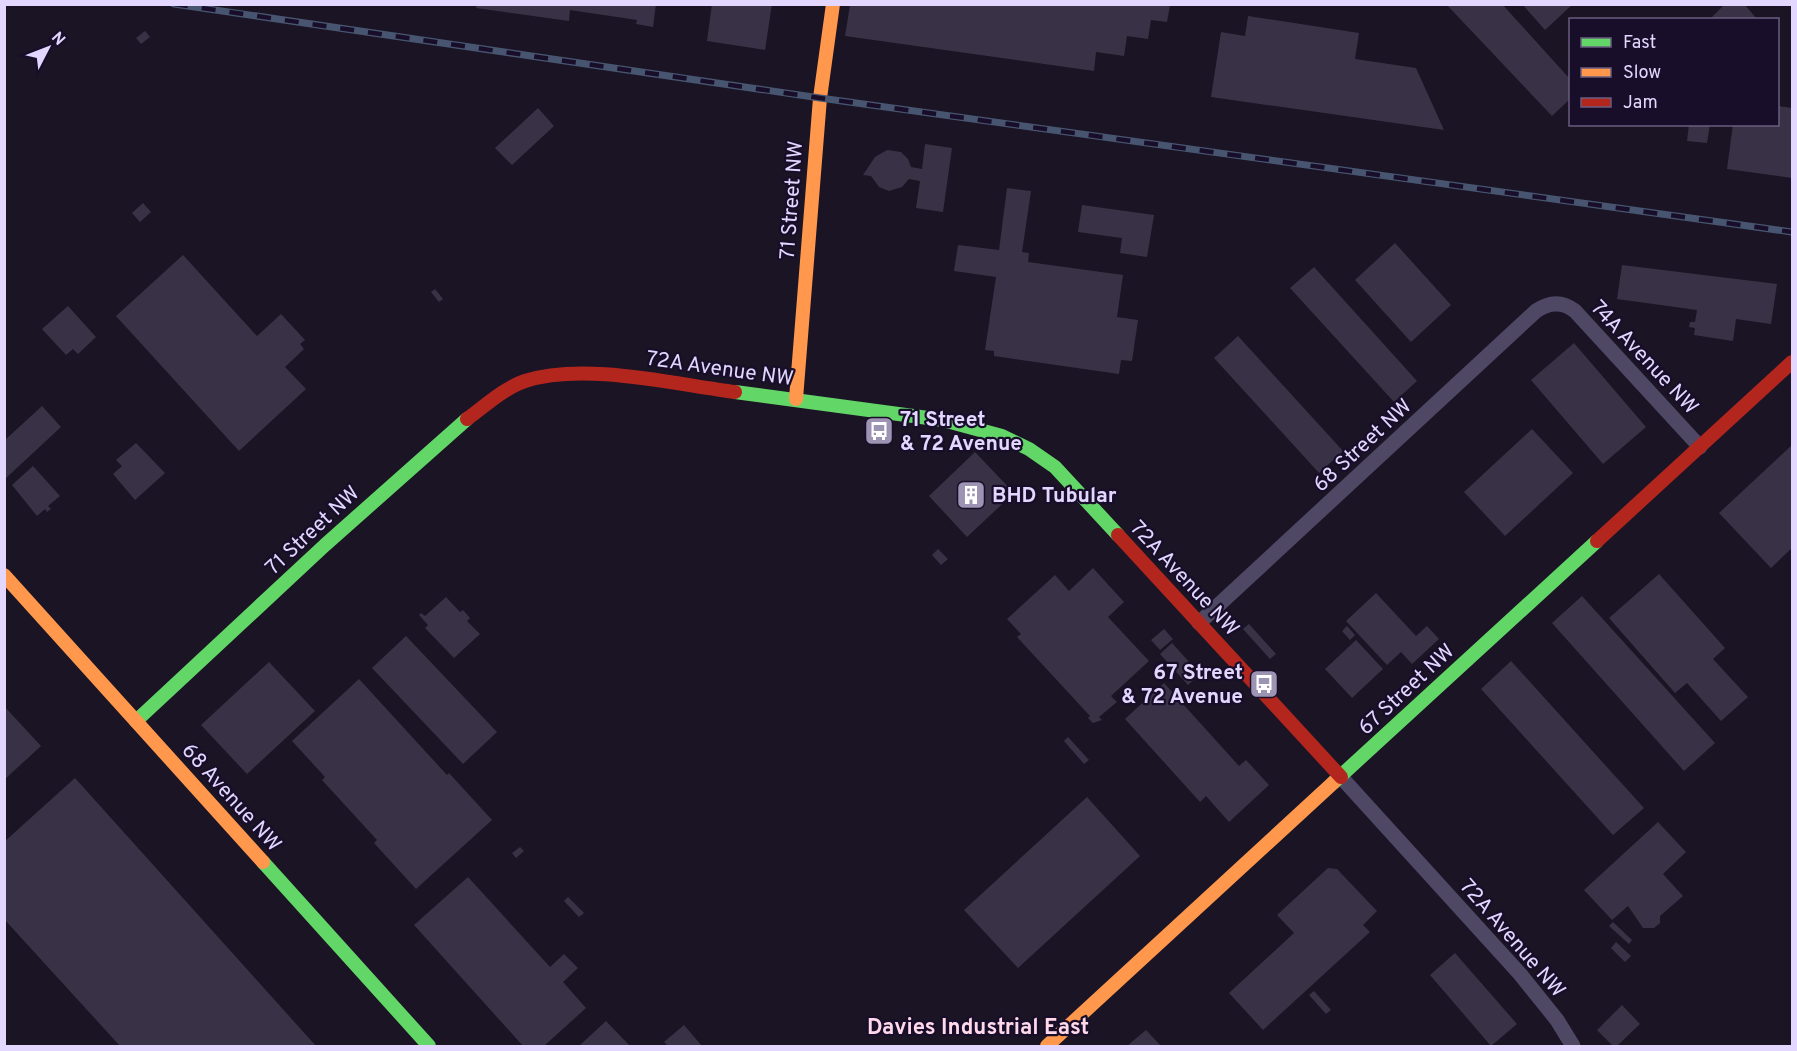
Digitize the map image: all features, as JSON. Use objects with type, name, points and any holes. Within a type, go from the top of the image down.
[{"type":"street","name":"71 Street NW","points":[[796,399],[820,98],[833,4]]},
{"type":"street","name":"74A Avenue NW","points":[[1556,303],[1569,306],[1575,311],[1700,447]]},
{"type":"street","name":"68 Street NW","points":[[1199,623],[1536,312],[1549,304],[1556,303]]},
{"type":"street","name":"67 Street NW","points":[[1047,1047],[1792,362]]},
{"type":"street","name":"72A Avenue NW","points":[[525,381],[553,374],[583,372],[796,399],[984,428],[1031,448],[1055,467],[1520,974],[1557,1020],[1573,1047]]},
{"type":"street","name":"71 Street NW","points":[[136,721],[432,449],[495,398],[525,381]]},
{"type":"street","name":"68 Avenue NW","points":[[4,575],[429,1047]]},
{"type":"building","points":[[477,4],[656,4],[653,27],[636,24],[637,20],[570,10],[569,21],[476,8]]},
{"type":"building","points":[[712,4],[772,4],[765,50],[707,41]]},
{"type":"building","points":[[1446,4],[1502,4],[1569,78],[1569,100],[1552,116]]},
{"type":"building","points":[[1522,4],[1573,4],[1545,30]]},
{"type":"building","points":[[1725,4],[1744,4],[1756,18],[1711,18]]},
{"type":"building","points":[[850,5],[1170,5],[1167,22],[1151,20],[1148,39],[1127,36],[1124,56],[1096,52],[1094,71],[845,36]]},
{"type":"building","points":[[1248,16],[1359,33],[1355,59],[1416,68],[1444,130],[1211,97],[1221,32],[1245,36]]},
{"type":"building","points":[[145,31],[150,37],[141,44],[136,38]]},
{"type":"building","points":[[1779,106],[1792,108],[1792,178],[1727,169],[1733,126],[1779,126]]},
{"type":"building","points":[[538,108],[554,126],[512,165],[495,148]]},
{"type":"building","points":[[1689,126],[1710,126],[1707,143],[1687,141]]},
{"type":"building","points":[[925,144],[952,148],[943,212],[916,208],[920,181],[909,179],[902,187],[889,191],[879,187],[871,176],[863,175],[875,157],[887,150],[901,152],[908,159],[911,167],[922,169]]},
{"type":"building","points":[[1007,188],[1031,191],[1022,252],[1029,253],[1028,262],[1123,275],[1117,317],[1138,320],[1132,361],[1121,360],[1119,374],[994,356],[994,351],[985,350],[996,277],[954,271],[958,245],[999,250]]},
{"type":"building","points":[[143,203],[151,212],[140,222],[132,213]]},
{"type":"building","points":[[1082,205],[1154,215],[1147,257],[1120,253],[1122,238],[1078,232]]},
{"type":"building","points":[[1395,243],[1451,305],[1411,342],[1355,280]]},
{"type":"building","points":[[183,255],[257,336],[281,314],[305,340],[300,344],[304,349],[285,367],[306,389],[239,451],[116,316]]},
{"type":"building","points":[[1622,265],[1777,284],[1771,324],[1736,319],[1733,341],[1694,335],[1695,328],[1689,327],[1690,322],[1695,322],[1697,310],[1617,299]]},
{"type":"building","points":[[1314,267],[1417,381],[1394,402],[1290,288]]},
{"type":"building","points":[[435,289],[443,299],[439,302],[431,292]]},
{"type":"building","points":[[68,306],[96,337],[78,354],[73,349],[66,355],[42,329]]},
{"type":"building","points":[[1238,336],[1343,451],[1319,473],[1214,358]]},
{"type":"building","points":[[1574,343],[1646,427],[1603,464],[1531,380]]},
{"type":"building","points":[[42,406],[61,427],[5,479],[5,440]]},
{"type":"building","points":[[1532,429],[1573,473],[1505,536],[1464,492]]},
{"type":"building","points":[[136,443],[165,473],[135,500],[113,474],[122,466],[116,460]]},
{"type":"building","points":[[1792,445],[1792,548],[1771,568],[1719,513]]},
{"type":"building","name":"BHD Tubular","points":[[975,452],[1014,493],[967,537],[929,496]]},
{"type":"building","points":[[33,466],[60,496],[48,506],[51,509],[47,512],[45,509],[37,516],[12,485]]},
{"type":"building","points":[[938,549],[948,559],[941,565],[932,555]]},
{"type":"building","points":[[1093,568],[1124,602],[1108,617],[1149,661],[1111,696],[1117,702],[1099,717],[1102,720],[1093,723],[1088,718],[1090,716],[1017,637],[1021,634],[1007,619],[1055,575],[1069,591]]},
{"type":"building","points":[[1659,574],[1725,648],[1713,659],[1748,697],[1721,721],[1687,683],[1675,693],[1609,618]]},
{"type":"building","points":[[1376,593],[1416,636],[1427,626],[1439,639],[1412,664],[1401,652],[1387,665],[1346,621]]},
{"type":"building","points":[[1582,596],[1715,743],[1684,771],[1552,623]]},
{"type":"building","points":[[446,597],[460,612],[463,610],[470,618],[467,621],[480,634],[454,658],[425,628],[428,625],[419,615],[421,613],[425,616]]},
{"type":"building","points":[[1249,624],[1276,654],[1270,659],[1243,629]]},
{"type":"building","points":[[1347,626],[1355,635],[1350,640],[1342,631]]},
{"type":"building","points":[[1164,629],[1173,639],[1160,650],[1151,640]]},
{"type":"building","points":[[406,636],[497,732],[463,764],[372,668]]},
{"type":"building","points":[[1356,640],[1383,669],[1352,698],[1325,669]]},
{"type":"building","points":[[1172,643],[1200,674],[1188,685],[1160,654]]},
{"type":"building","points":[[1511,661],[1644,808],[1613,835],[1481,689]]},
{"type":"building","points":[[269,662],[315,711],[247,774],[201,725]]},
{"type":"building","points":[[359,679],[447,775],[449,773],[492,820],[416,889],[374,843],[377,840],[322,780],[325,777],[292,741]]},
{"type":"building","points":[[1164,683],[1239,766],[1246,760],[1269,785],[1229,822],[1206,796],[1200,802],[1125,719]]},
{"type":"building","points":[[4,706],[41,746],[4,780]]},
{"type":"building","points":[[1068,737],[1089,760],[1084,764],[1064,741]]},
{"type":"building","points":[[75,778],[316,1046],[120,1046],[4,919],[4,842]]},
{"type":"building","points":[[1087,797],[1140,856],[1018,968],[964,910]]},
{"type":"building","points":[[1658,822],[1686,852],[1663,874],[1683,896],[1660,916],[1660,923],[1654,928],[1643,928],[1628,906],[1612,920],[1584,890]]},
{"type":"building","points":[[520,847],[524,851],[516,858],[512,853]]},
{"type":"building","points":[[1328,868],[1337,869],[1377,911],[1363,925],[1370,932],[1263,1030],[1229,993],[1294,933],[1277,915]]},
{"type":"building","points":[[468,877],[550,967],[564,954],[578,968],[563,982],[586,1008],[544,1046],[523,1046],[414,925]]},
{"type":"building","points":[[568,897],[584,913],[579,917],[564,901]]},
{"type":"building","points":[[1613,922],[1632,940],[1629,944],[1609,926]]},
{"type":"building","points":[[1616,942],[1631,956],[1625,962],[1611,948]]},
{"type":"building","points":[[1455,953],[1517,1024],[1491,1046],[1430,975]]},
{"type":"building","points":[[1314,991],[1331,1010],[1326,1014],[1309,995]]},
{"type":"building","points":[[1622,1005],[1640,1024],[1617,1046],[1613,1046],[1597,1030]]},
{"type":"building","points":[[606,1021],[629,1045],[579,1046]]},
{"type":"building","points":[[684,1025],[702,1046],[668,1046],[664,1042]]},
{"type":"building","points":[[1146,1030],[1161,1046],[1127,1046]]},
{"type":"railway","points":[[174,4],[820,98],[1792,232]]},
{"type":"traffic: fast","points":[[735,392],[943,420],[1002,436],[1029,449],[1055,467],[1118,535]]},
{"type":"traffic: fast","points":[[136,721],[325,545],[467,419]]},
{"type":"traffic: fast","points":[[1334,782],[1597,541]]},
{"type":"traffic: fast","points":[[263,862],[429,1046]]},
{"type":"traffic: slow","points":[[796,399],[820,98],[833,4]]},
{"type":"traffic: slow","points":[[4,575],[263,862]]},
{"type":"traffic: slow","points":[[1047,1046],[1334,782]]},
{"type":"traffic: jam","points":[[1597,541],[1792,362]]},
{"type":"traffic: jam","points":[[467,419],[510,388],[525,381],[548,376],[574,374],[629,376],[735,392]]},
{"type":"traffic: jam","points":[[1118,535],[1341,777]]},
{"type":"place","name":"71 Street & 72 Avenue","points":[[879,431]]},
{"type":"place","name":"BHD Tubular","points":[[971,495]]},
{"type":"place","name":"67 Street & 72 Avenue","points":[[1264,684]]},
{"type":"district","name":"Davies Industrial East","points":[[978,1026]]}]
